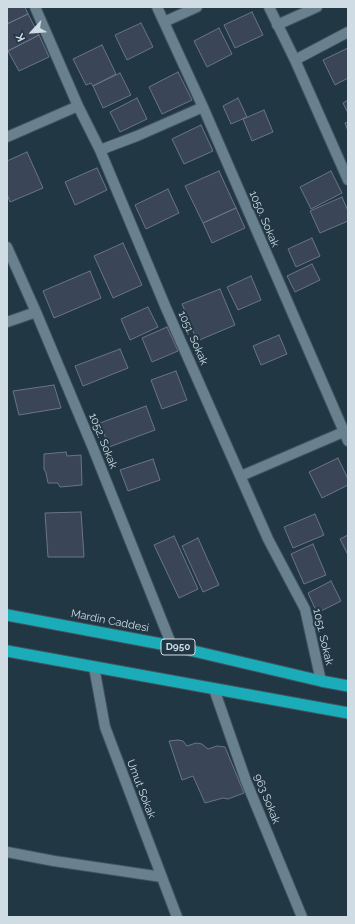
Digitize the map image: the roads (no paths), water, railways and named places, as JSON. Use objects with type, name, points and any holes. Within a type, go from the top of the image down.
[{"type":"highway","name":"Mardin Caddesi","points":[[7,615],[172,646],[320,681],[348,686]]},
{"type":"highway","points":[[7,651],[348,713]]},
{"type":"street","name":"1051. Sokak","points":[[35,7],[78,106],[100,150],[166,308],[268,539],[305,609],[320,681]]},
{"type":"street","name":"1050. Sokak","points":[[157,7],[203,107],[346,434]]},
{"type":"street","points":[[164,22],[197,7]]},
{"type":"street","points":[[269,7],[345,165],[348,180]]},
{"type":"street","points":[[277,25],[317,7]]},
{"type":"street","points":[[295,60],[348,32]]},
{"type":"street","points":[[7,137],[78,106]]},
{"type":"street","points":[[100,150],[137,136],[203,107]]},
{"type":"street","name":"1052. Sokak","points":[[7,247],[93,448],[172,646]]},
{"type":"street","points":[[7,322],[36,312]]},
{"type":"street","points":[[241,476],[346,434]]},
{"type":"street","name":"Umut Sokak","points":[[94,667],[105,727],[177,917]]},
{"type":"street","name":"963 Sokak","points":[[214,689],[246,781],[302,917]]},
{"type":"street","points":[[7,852],[54,861],[162,877]]}]
